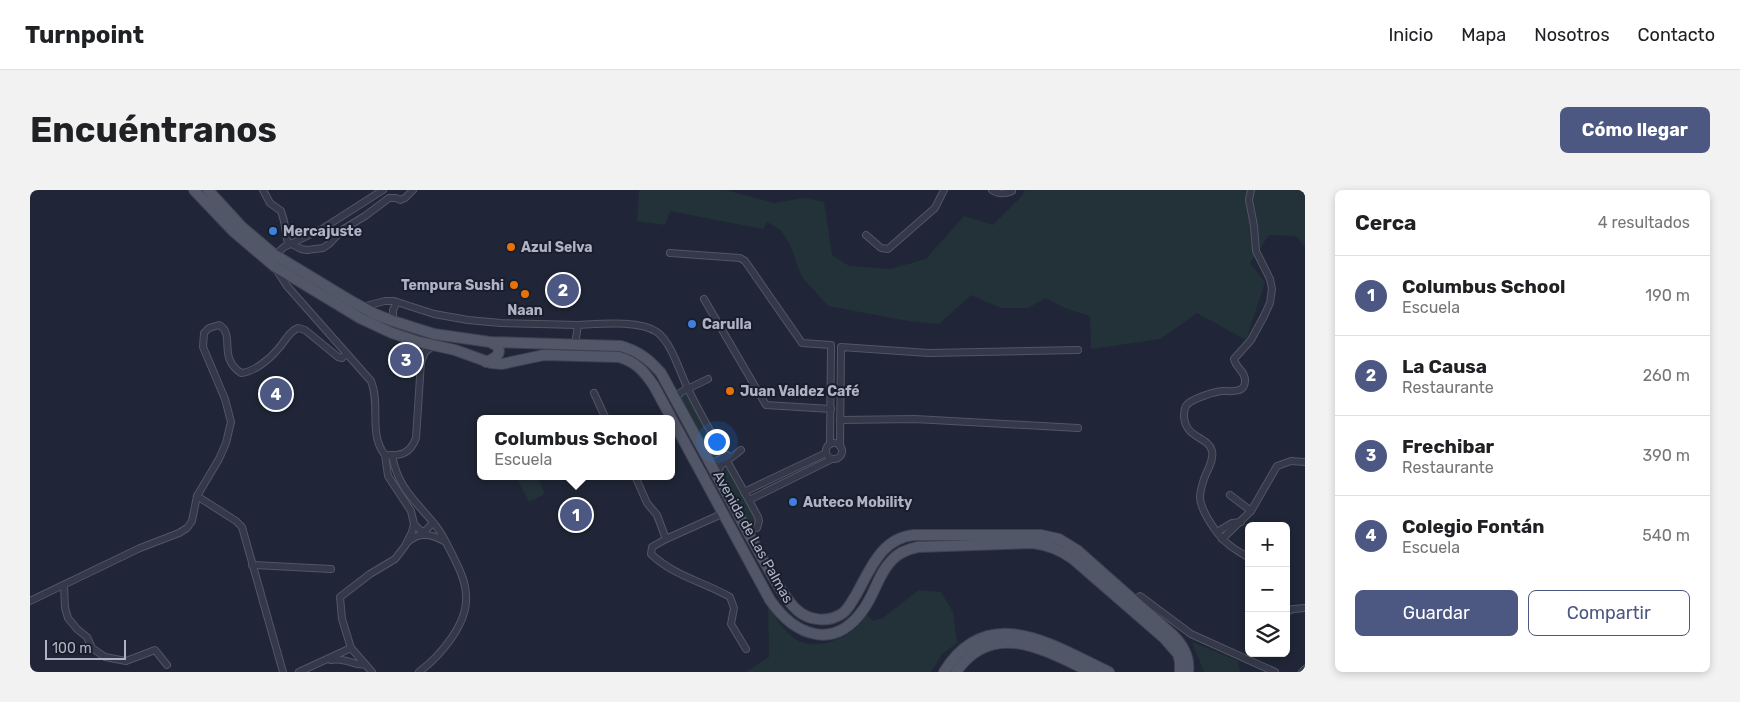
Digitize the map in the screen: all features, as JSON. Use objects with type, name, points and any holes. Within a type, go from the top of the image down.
[{"type":"main road","name":"Avenida de Las Palmas","points":[[194,190],[234,232],[281,251],[360,318],[379,327],[433,346],[455,350],[486,362],[502,364],[544,355],[619,357],[630,360],[640,367],[654,386],[670,415]]},
{"type":"main road","name":"Avenida de Las Palmas","points":[[208,190],[242,227],[281,251],[362,307],[393,321],[434,334],[490,342],[621,346],[640,353],[661,373],[741,520],[791,604],[801,614],[813,618],[828,619],[842,614],[881,552],[895,541],[911,536],[1031,534],[1053,537],[1067,543],[1076,550],[1135,600],[1180,642],[1187,656],[1188,672]]},
{"type":"main road","points":[[486,362],[494,359],[499,351],[497,346],[490,342]]},
{"type":"main road","name":"Avenida de Las Palmas","points":[[675,424],[770,600],[790,623],[807,632],[831,634],[852,624],[868,603],[886,567],[896,556],[905,550],[918,546],[1034,543],[1052,547],[1073,559],[1164,638],[1178,654],[1180,672]]},
{"type":"main road","points":[[944,672],[956,656],[965,648],[989,636],[1009,634],[1030,636],[1042,640],[1109,672]]},
{"type":"main road","points":[[956,672],[967,659],[981,649],[994,644],[1012,642],[1034,646],[1091,672]]},
{"type":"street","points":[[263,190],[270,202],[281,211],[284,221],[281,251],[287,286],[346,354],[367,375],[375,391],[376,435],[380,449],[388,455],[401,484],[433,523],[445,542],[464,582],[466,596],[462,618],[448,644],[419,672]]},
{"type":"street","points":[[281,251],[322,229],[383,190]]},
{"type":"street","points":[[281,251],[323,248],[342,230],[389,198],[400,200],[413,190]]},
{"type":"street","points":[[866,234],[881,248],[888,249],[935,208],[944,190]]},
{"type":"street","points":[[992,190],[997,194],[1012,191]]},
{"type":"street","points":[[1245,555],[1222,539],[1203,510],[1200,499],[1201,488],[1212,460],[1212,450],[1208,443],[1194,436],[1188,429],[1184,420],[1184,412],[1186,406],[1194,400],[1222,391],[1238,391],[1243,388],[1245,377],[1234,364],[1234,359],[1251,340],[1270,303],[1272,289],[1270,279],[1256,251],[1249,200],[1251,190]]},
{"type":"street","points":[[670,253],[740,258],[745,261],[802,343],[831,345],[830,444],[826,449],[826,453],[832,459]]},
{"type":"street","points":[[704,299],[766,405],[830,410]]},
{"type":"street","points":[[362,307],[385,301],[397,302],[434,314],[468,320],[501,323],[634,325],[651,329],[659,334],[670,349],[687,388],[758,517],[759,525],[757,528],[751,529],[741,520]]},
{"type":"street","points":[[393,321],[393,310],[397,302]]},
{"type":"street","points":[[575,345],[578,324]]},
{"type":"street","points":[[30,601],[140,548],[179,534],[192,521],[197,496],[219,459],[226,443],[231,422],[225,399],[204,347],[204,334],[209,328],[219,325],[224,327],[227,334],[228,360],[241,373],[266,361],[298,328],[304,330],[338,357],[342,358],[346,354]]},
{"type":"street","points":[[388,455],[398,456],[408,450],[416,438],[420,362],[425,352],[433,346]]},
{"type":"street","points":[[749,500],[832,459],[837,459],[841,455],[841,347],[929,353],[1078,350]]},
{"type":"street","points":[[678,404],[678,394],[708,379]]},
{"type":"street","points":[[594,393],[604,415]]},
{"type":"street","points":[[840,420],[915,419],[1078,428]]},
{"type":"street","points":[[830,444],[840,446]]},
{"type":"street","points":[[717,476],[718,469],[726,459],[740,449]]},
{"type":"street","points":[[744,492],[826,453]]},
{"type":"street","points":[[388,455],[388,476],[411,511],[414,524],[405,546]]},
{"type":"street","points":[[708,460],[715,462],[726,459]]},
{"type":"street","points":[[1222,539],[1251,511],[1277,466],[1291,461],[1305,462]]},
{"type":"street","points":[[636,480],[648,503],[657,515],[666,539]]},
{"type":"street","points":[[1230,495],[1251,511]]},
{"type":"street","points":[[197,496],[240,524],[243,530],[283,672]]},
{"type":"street","points":[[724,513],[666,539],[652,547],[652,554],[662,564],[679,574],[730,597],[734,608],[732,624],[746,649]]},
{"type":"street","points":[[1217,532],[1232,523],[1241,522]]},
{"type":"street","points":[[414,524],[421,531],[425,531],[433,523]]},
{"type":"street","points":[[372,672],[351,648],[342,619],[340,597],[395,558],[411,539],[426,534],[436,536],[445,542]]},
{"type":"street","points":[[252,565],[331,569]]},
{"type":"street","points":[[64,584],[65,608],[68,618],[77,629],[88,637],[92,648],[105,657],[126,661],[155,650],[167,665]]},
{"type":"street","points":[[1135,600],[1140,596],[1191,634],[1275,672]]},
{"type":"street","points":[[1290,610],[1305,608]]},
{"type":"street","points":[[299,672],[351,648]]},
{"type":"street","points":[[322,662],[339,659],[348,660],[360,666],[365,664]]},
{"type":"street","points":[[1302,672],[1305,669]]},
{"type":"shaded area","points":[[640,190],[725,190],[774,203],[804,198],[824,202],[832,255],[849,266],[890,269],[926,259],[964,216],[993,225],[1022,196],[1025,190],[1305,190],[1305,247],[1296,236],[1269,235],[1250,263],[1265,282],[1246,340],[1197,313],[1160,339],[1091,349],[1090,316],[1065,308],[1045,298],[1028,308],[1001,308],[971,295],[939,324],[908,321],[828,306],[802,277],[790,245],[781,230],[767,222],[763,229],[670,211],[665,225],[637,221]]},
{"type":"shaded area","points":[[684,394],[689,396],[718,453],[718,458],[713,459],[681,399]]},
{"type":"shaded area","points":[[723,468],[728,470],[757,520],[755,526],[750,526],[720,476],[720,470]]},
{"type":"shaded area","points":[[518,480],[539,480],[545,494],[529,502]]},
{"type":"shaded area","points":[[919,590],[941,592],[953,612],[957,643],[943,653],[931,672],[746,672],[769,657],[768,606],[791,636],[802,642],[816,644],[831,642],[845,636],[867,615],[873,621],[883,618]]},
{"type":"shaded area","points":[[1192,642],[1238,661],[1240,672],[1204,672]]},
{"type":"place","name":"Mercajuste","points":[[273,231]]},
{"type":"place","name":"Azul Selva","points":[[511,247]]},
{"type":"place","name":"Tempura Sushi","points":[[514,285]]},
{"type":"place","name":"La Causa","points":[[563,290]]},
{"type":"place","name":"Naan","points":[[525,294]]},
{"type":"place","name":"Carulla","points":[[692,324]]},
{"type":"place","name":"Frechibar","points":[[406,360]]},
{"type":"place","name":"Juan Valdez Café","points":[[730,391]]},
{"type":"place","name":"Colegio Fontán","points":[[276,394]]},
{"type":"place","name":"Auteco Mobility","points":[[793,502]]},
{"type":"place","name":"Columbus School","points":[[576,515]]}]
